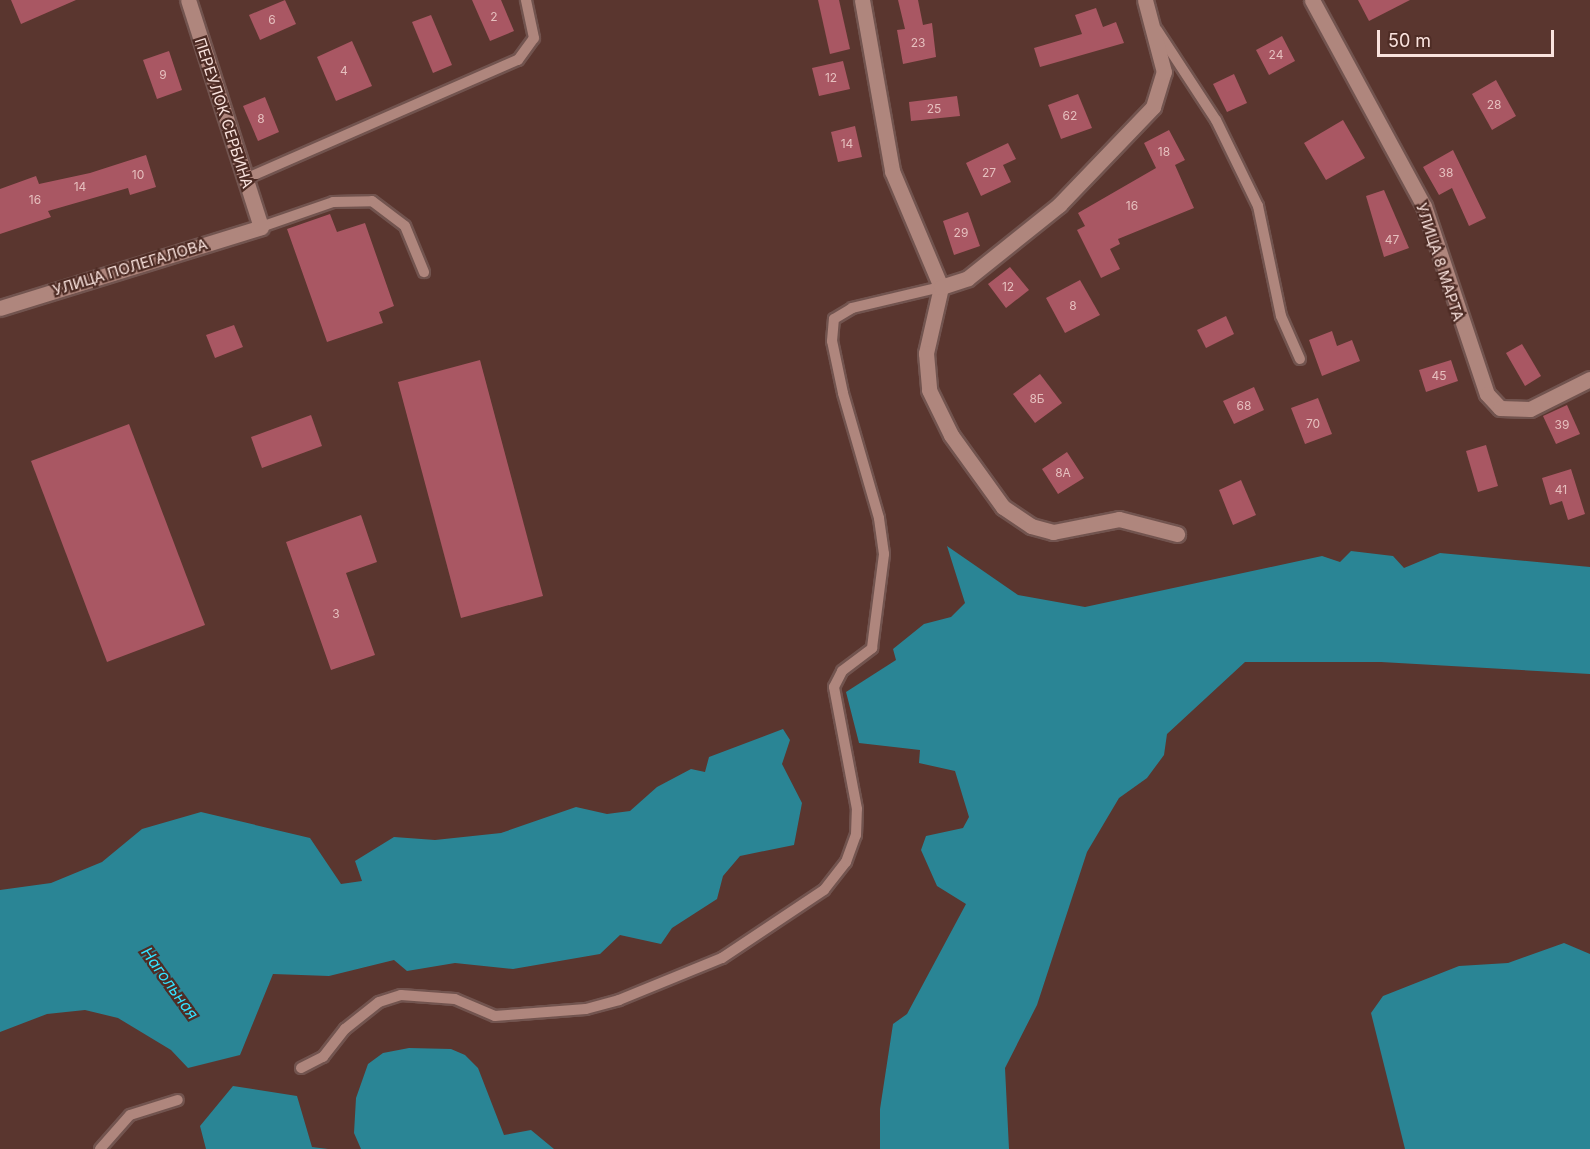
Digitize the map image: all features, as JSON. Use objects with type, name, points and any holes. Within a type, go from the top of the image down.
[{"type":"street","name":"ПЕРЕУЛОК СЕРБИНА","points":[[188,0],[261,227]]},
{"type":"street","points":[[862,0],[892,171],[941,288],[926,353],[929,390],[975,476],[1003,507],[1031,526],[1053,532],[1119,519],[1177,534]]},
{"type":"street","points":[[941,288],[968,278],[1059,205],[1153,107],[1164,72],[1146,0]]},
{"type":"street","name":"УЛИЦА 8 МАРТА","points":[[1312,0],[1424,207],[1487,394],[1500,408],[1530,409],[1590,379]]},
{"type":"street","name":"УЛИЦА ПОЛЕГАЛОВА","points":[[0,308],[261,227]]},
{"type":"lane","points":[[245,179],[518,60],[534,38],[526,0]]},
{"type":"lane","points":[[1154,26],[1216,120],[1258,206],[1281,316],[1300,358]]},
{"type":"lane","points":[[261,227],[333,202],[372,201],[405,226],[424,272]]},
{"type":"lane","points":[[301,1068],[323,1058],[345,1029],[379,1002],[400,995],[455,999],[495,1016],[586,1009],[619,1000],[722,958],[824,890],[846,862],[856,836],[856,809],[834,687],[842,670],[872,648],[884,554],[879,518],[838,372],[834,319],[852,308],[941,288]]},
{"type":"lane","points":[[100,1149],[130,1115],[178,1100]]},
{"type":"water","points":[[947,546],[1018,595],[1085,607],[1322,556],[1340,562],[1351,551],[1393,556],[1404,568],[1440,553],[1590,567],[1590,674],[1381,662],[1245,662],[1167,734],[1164,755],[1147,778],[1119,798],[1087,852],[1037,1005],[1005,1068],[1009,1149],[880,1149],[880,1109],[893,1024],[907,1014],[966,904],[937,886],[921,850],[926,836],[963,828],[969,817],[955,771],[919,763],[920,750],[859,743],[846,692],[896,660],[893,649],[924,624],[951,617],[965,603]]},
{"type":"water","name":"Нагольная","points":[[783,729],[790,740],[782,764],[802,803],[794,845],[740,856],[723,876],[717,899],[672,928],[661,944],[620,935],[600,954],[513,969],[455,963],[407,971],[394,960],[329,976],[273,974],[240,1055],[188,1068],[171,1050],[118,1018],[85,1010],[47,1014],[0,1032],[0,890],[51,883],[102,862],[142,829],[201,812],[310,838],[341,884],[362,881],[355,861],[394,837],[435,840],[501,833],[576,807],[607,814],[630,811],[657,787],[691,769],[705,772],[709,757]]},
{"type":"water","points":[[1564,943],[1590,954],[1590,1149],[1405,1149],[1371,1013],[1383,996],[1459,966],[1508,963]]},
{"type":"water","points":[[409,1048],[451,1049],[465,1055],[478,1068],[504,1135],[531,1130],[554,1149],[361,1149],[354,1133],[356,1098],[368,1064],[383,1053]]},
{"type":"water","points":[[233,1086],[297,1096],[312,1147],[328,1149],[206,1149],[200,1126]]},
{"type":"building","points":[[11,0],[76,0],[21,24]]},
{"type":"building","points":[[285,0],[296,24],[260,40],[249,15]]},
{"type":"building","points":[[472,0],[501,0],[514,31],[490,41]]},
{"type":"building","points":[[818,0],[839,0],[850,49],[830,54]]},
{"type":"building","points":[[898,0],[918,0],[923,25],[932,23],[936,57],[903,64],[897,30],[905,29]]},
{"type":"building","points":[[1358,0],[1410,0],[1369,21]]},
{"type":"building","points":[[1096,8],[1103,27],[1116,22],[1124,43],[1040,67],[1034,48],[1082,34],[1075,15]]},
{"type":"building","points":[[431,15],[452,65],[433,73],[412,22]]},
{"type":"building","points":[[1282,36],[1295,61],[1269,75],[1256,50]]},
{"type":"building","points":[[352,41],[372,86],[336,101],[317,57]]},
{"type":"building","points":[[169,51],[182,90],[157,99],[143,60]]},
{"type":"building","points":[[843,61],[850,89],[819,96],[812,68]]},
{"type":"building","points":[[1234,74],[1247,103],[1227,112],[1213,84]]},
{"type":"building","points":[[1496,80],[1516,116],[1492,130],[1472,94]]},
{"type":"building","points":[[1078,94],[1092,128],[1061,139],[1048,105]]},
{"type":"building","points":[[957,96],[960,116],[911,121],[909,102]]},
{"type":"building","points":[[265,97],[279,132],[258,141],[243,106]]},
{"type":"building","points":[[1343,120],[1365,158],[1326,180],[1304,143]]},
{"type":"building","points":[[855,126],[862,157],[838,162],[831,132]]},
{"type":"building","points":[[1169,130],[1185,160],[1175,165],[1194,208],[1118,239],[1120,244],[1110,249],[1120,269],[1101,278],[1077,230],[1085,226],[1078,213],[1156,168],[1144,143]]},
{"type":"building","points":[[1008,143],[1016,159],[1003,165],[1011,182],[981,196],[966,163]]},
{"type":"building","points":[[1453,150],[1486,218],[1469,226],[1452,188],[1439,195],[1423,167]]},
{"type":"building","points":[[146,155],[156,187],[130,195],[128,188],[48,211],[51,217],[0,234],[0,189],[36,176],[39,184],[90,173]]},
{"type":"building","points":[[1384,190],[1409,248],[1384,257],[1366,196]]},
{"type":"building","points":[[968,212],[980,246],[954,255],[943,221]]},
{"type":"building","points":[[330,214],[337,232],[365,223],[394,306],[379,312],[383,323],[327,342],[287,229]]},
{"type":"building","points":[[1010,267],[1029,290],[1006,308],[988,284]]},
{"type":"building","points":[[1080,280],[1100,315],[1065,333],[1046,298]]},
{"type":"building","points":[[1226,316],[1234,334],[1206,348],[1197,330]]},
{"type":"building","points":[[234,325],[243,347],[215,358],[206,335]]},
{"type":"building","points":[[1332,331],[1337,346],[1352,340],[1360,361],[1322,376],[1309,340]]},
{"type":"building","points":[[1522,344],[1541,376],[1525,386],[1506,353]]},
{"type":"building","points":[[480,360],[543,596],[461,618],[398,382]]},
{"type":"building","points":[[1451,360],[1458,381],[1426,392],[1419,370]]},
{"type":"building","points":[[1040,374],[1062,403],[1035,423],[1013,394]]},
{"type":"building","points":[[1254,387],[1264,410],[1234,424],[1223,401]]},
{"type":"building","points":[[1318,398],[1332,434],[1305,444],[1291,408]]},
{"type":"building","points":[[1567,405],[1580,434],[1556,444],[1543,416]]},
{"type":"building","points":[[311,415],[322,446],[262,468],[251,437]]},
{"type":"building","points":[[129,424],[205,625],[107,662],[31,461]]},
{"type":"building","points":[[1486,445],[1498,486],[1478,492],[1466,451]]},
{"type":"building","points":[[1067,452],[1084,478],[1058,494],[1042,469]]},
{"type":"building","points":[[1571,469],[1585,514],[1568,520],[1562,501],[1550,505],[1542,478]]},
{"type":"building","points":[[1241,480],[1256,515],[1233,525],[1219,490]]},
{"type":"building","points":[[361,515],[377,562],[346,573],[375,655],[331,670],[286,542]]}]
